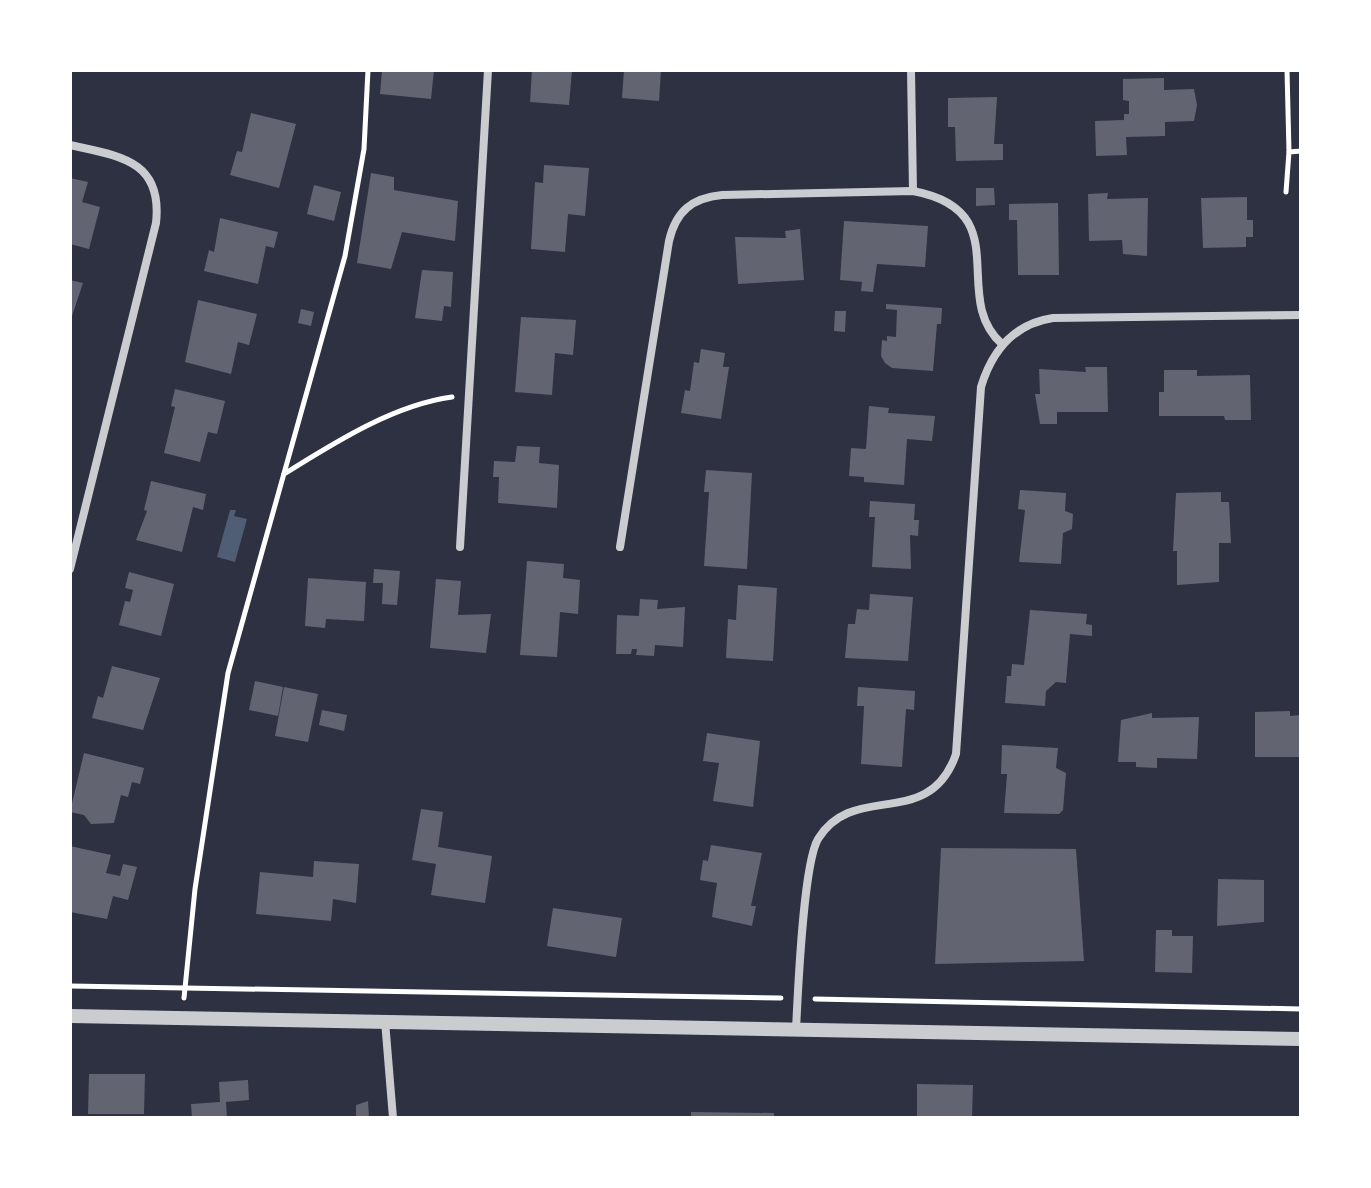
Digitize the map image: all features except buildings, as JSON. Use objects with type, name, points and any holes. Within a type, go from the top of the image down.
[{"type":"street","points":[[460,547],[488,70]]},
{"type":"street","points":[[911,70],[913,191]]},
{"type":"street","points":[[70,145],[134,164],[154,185],[158,204],[156,223],[70,569]]},
{"type":"street","points":[[620,547],[669,241],[679,215],[700,198],[913,191],[934,196],[951,206],[972,229],[977,244],[982,318],[1002,344]]},
{"type":"street","points":[[796,1029],[811,862],[816,842],[829,825],[847,813],[907,803],[929,794],[946,777],[956,754],[981,387],[989,364],[1002,344],[1025,326],[1053,318],[1301,315]]},
{"type":"street","points":[[70,1016],[1301,1039]]},
{"type":"street","points":[[385,1021],[393,1118]]},
{"type":"path","points":[[183,1019],[184,987],[228,673],[345,256],[364,149],[368,70]]},
{"type":"path","points":[[1286,192],[1289,152],[1287,70]]},
{"type":"path","points":[[1289,152],[1301,151]]},
{"type":"path","points":[[284,474],[341,439],[387,419],[436,400],[469,396]]},
{"type":"path","points":[[70,986],[1301,1009]]},
{"type":"water","points":[[230,510],[236,510],[234,516],[247,519],[235,562],[217,557]]}]
